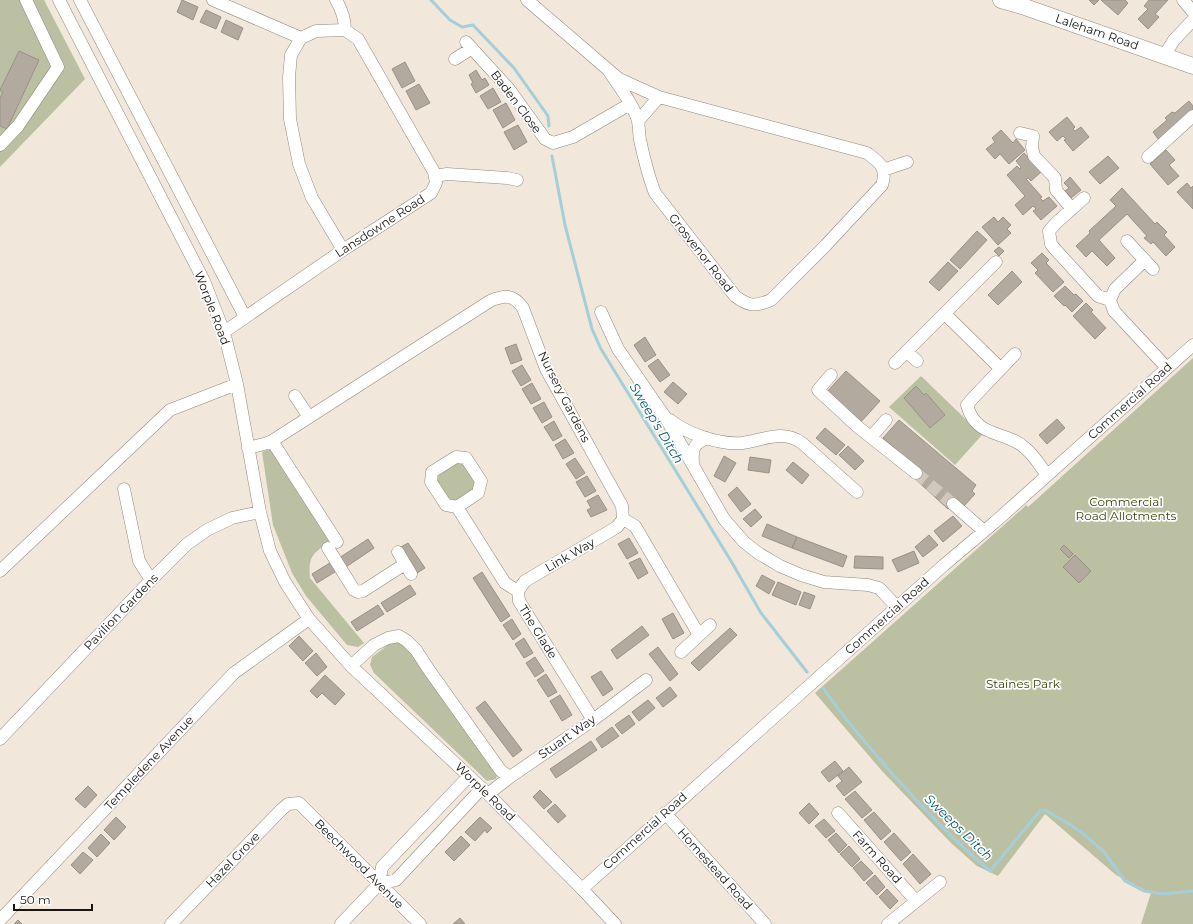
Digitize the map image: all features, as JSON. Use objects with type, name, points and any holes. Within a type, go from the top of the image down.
[{"type":"main road","name":"Laleham Road","points":[[1001,0],[1193,66]]},
{"type":"street","points":[[0,144],[18,126],[58,67],[26,0]]},
{"type":"street","name":"Worple Road","points":[[59,0],[204,281],[224,332],[237,384],[260,512],[270,551],[285,582],[309,619],[351,666],[485,791],[615,924]]},
{"type":"street","name":"Worple Road","points":[[80,0],[245,318]]},
{"type":"street","points":[[213,0],[301,38]]},
{"type":"street","points":[[336,0],[345,20],[345,30]]},
{"type":"street","name":"Grosvenor Road","points":[[527,0],[609,71],[618,79],[658,97],[867,153],[875,159],[883,170],[885,176],[882,185],[771,300],[763,304],[747,304],[735,296],[655,193],[650,181],[640,139],[638,121],[630,104],[609,71]]},
{"type":"street","points":[[1183,0],[1193,12]]},
{"type":"street","points":[[1164,56],[1174,40],[1193,20]]},
{"type":"street","points":[[343,250],[312,198],[299,164],[290,119],[289,77],[291,55],[301,38],[316,31],[345,30],[358,39],[435,176],[448,174],[517,180]]},
{"type":"street","name":"Baden Close","points":[[455,59],[469,45],[509,89],[544,140],[553,142],[573,137],[630,104]]},
{"type":"street","points":[[638,121],[658,97]]},
{"type":"street","points":[[1148,157],[1193,116]]},
{"type":"street","points":[[1020,133],[1033,136],[1032,148],[1034,156],[1055,178],[1056,190],[1072,209]]},
{"type":"street","points":[[883,170],[907,162]]},
{"type":"street","name":"Lansdowne Road","points":[[224,332],[343,250],[431,193],[436,183],[435,176]]},
{"type":"street","points":[[1084,198],[1049,231],[1051,244],[1098,296],[1110,300]]},
{"type":"street","points":[[1127,241],[1149,265],[1114,289],[1110,300],[1114,311],[1167,368]]},
{"type":"street","points":[[895,363],[996,262]]},
{"type":"street","name":"Nursery Gardens","points":[[248,448],[272,441],[490,301],[500,297],[509,296],[518,301],[523,308],[546,369],[622,506],[623,519]]},
{"type":"street","points":[[945,314],[1000,368]]},
{"type":"street","points":[[607,317],[618,349],[666,417],[724,519],[744,542],[780,566],[801,575],[824,582],[868,585],[879,588],[897,607]]},
{"type":"street","name":"Commercial Road","points":[[582,889],[665,813],[1193,345]]},
{"type":"street","points":[[907,352],[917,362]]},
{"type":"street","points":[[1014,354],[967,405],[969,413],[977,423],[990,433],[1016,442],[1026,448],[1047,475]]},
{"type":"street","points":[[831,375],[818,390],[858,427],[916,473]]},
{"type":"street","points":[[0,571],[170,410],[237,384]]},
{"type":"street","points":[[295,396],[309,417]]},
{"type":"street","points":[[666,417],[679,428],[698,436],[724,442],[741,443],[782,436],[793,437],[802,443],[857,492]]},
{"type":"street","points":[[871,437],[886,420]]},
{"type":"street","points":[[693,465],[692,452],[694,447],[697,442],[707,438]]},
{"type":"street","points":[[272,441],[332,545],[354,590],[358,592],[364,591],[405,564]]},
{"type":"street","name":"The Glade","points":[[457,507],[478,493],[481,482],[466,458],[456,457],[432,472],[431,482],[446,505],[457,507],[506,583],[518,591],[519,601],[593,720]]},
{"type":"street","points":[[124,488],[139,561],[151,580]]},
{"type":"street","points":[[953,504],[984,531]]},
{"type":"street","name":"Pavilion Gardens","points":[[0,739],[187,544],[207,530],[232,518],[260,512]]},
{"type":"street","points":[[623,519],[635,526],[699,635]]},
{"type":"street","name":"Link Way","points":[[518,591],[525,581],[617,527],[623,519]]},
{"type":"street","points":[[398,552],[411,574]]},
{"type":"street","name":"Templedene Avenue","points":[[0,920],[234,673],[309,619]]},
{"type":"street","points":[[681,652],[710,625]]},
{"type":"street","points":[[351,666],[374,645],[388,638],[399,636],[407,641],[416,650],[501,770],[510,777]]},
{"type":"street","name":"Stuart Way","points":[[379,884],[396,880],[485,791],[510,777],[593,720],[646,680]]},
{"type":"street","points":[[341,924],[379,884],[382,867],[469,776]]},
{"type":"street","name":"Beechwood Avenue","points":[[299,803],[420,924]]},
{"type":"street","name":"Hazel Grove","points":[[171,924],[280,810],[288,804],[299,803]]},
{"type":"street","name":"Homestead Road","points":[[665,813],[766,924]]},
{"type":"street","name":"Farm Road","points":[[838,813],[916,901]]},
{"type":"street","points":[[888,924],[940,882]]},
{"type":"green space","points":[[0,0],[44,0],[85,79],[0,167]]},
{"type":"green space","name":"Staines Park","points":[[1193,358],[1193,924],[1141,924],[1151,893],[1116,875],[1045,814],[998,876],[977,866],[951,843],[882,771],[815,693],[1026,505],[1028,507]]},
{"type":"green space","points":[[921,376],[982,435],[955,465],[889,407]]},
{"type":"green space","points":[[270,449],[329,541],[313,556],[310,564],[310,578],[364,643],[358,647],[347,645],[306,596],[292,573],[273,525],[262,452]]},
{"type":"green space","points":[[456,462],[466,465],[476,481],[473,491],[457,502],[450,502],[437,484],[439,473]]},
{"type":"green space","points":[[398,641],[407,645],[498,772],[496,779],[487,781],[374,673],[370,665],[372,657],[392,642]]},
{"type":"building","points":[[182,0],[198,7],[193,20],[177,12]]},
{"type":"building","points":[[1089,0],[1099,0],[1094,5]]},
{"type":"building","points":[[1101,0],[1125,0],[1128,3],[1118,15]]},
{"type":"building","points":[[1149,0],[1168,0],[1155,14],[1159,17],[1148,29],[1138,19],[1148,9],[1144,6]]},
{"type":"building","points":[[206,10],[221,17],[216,29],[200,22]]},
{"type":"building","points":[[226,20],[243,28],[238,40],[221,32]]},
{"type":"building","points":[[19,51],[39,60],[7,129],[0,126],[0,98],[3,92],[0,90]]},
{"type":"building","points":[[405,62],[415,81],[402,88],[392,69]]},
{"type":"building","points":[[476,70],[482,80],[485,78],[489,85],[476,93],[471,84],[473,83],[469,75]]},
{"type":"building","points":[[419,84],[430,103],[416,110],[406,91]]},
{"type":"building","points":[[493,88],[501,102],[488,109],[480,96]]},
{"type":"building","points":[[1189,101],[1193,106],[1193,112],[1159,140],[1153,132],[1167,120],[1165,118],[1172,112],[1175,113]]},
{"type":"building","points":[[506,103],[515,120],[503,128],[493,110]]},
{"type":"building","points":[[1067,117],[1075,127],[1073,129],[1075,131],[1081,127],[1089,137],[1073,151],[1064,140],[1066,139],[1063,136],[1057,141],[1049,132]]},
{"type":"building","points":[[518,125],[527,142],[514,150],[504,132]]},
{"type":"building","points":[[1001,130],[1013,143],[1016,139],[1025,150],[1009,164],[1000,154],[995,159],[986,149],[995,142],[992,138]]},
{"type":"building","points":[[1166,150],[1175,160],[1169,165],[1179,176],[1168,185],[1150,164]]},
{"type":"building","points":[[1024,153],[1041,172],[1031,181],[1028,178],[1026,179],[1042,197],[1040,198],[1043,201],[1049,197],[1057,206],[1041,220],[1033,211],[1036,209],[1033,206],[1023,215],[1015,205],[1025,196],[1007,175],[1017,166],[1020,169],[1021,167],[1016,161]]},
{"type":"building","points":[[1108,156],[1119,168],[1100,184],[1089,172]]},
{"type":"building","points":[[1070,177],[1081,190],[1071,198],[1065,191],[1069,188],[1064,183]]},
{"type":"building","points":[[1187,183],[1191,188],[1193,186],[1193,209],[1177,192]]},
{"type":"building","points":[[1122,188],[1155,224],[1157,222],[1167,232],[1164,235],[1175,247],[1166,256],[1153,242],[1151,244],[1144,238],[1147,236],[1127,214],[1099,240],[1115,258],[1107,266],[1092,251],[1086,257],[1076,246],[1090,233],[1089,231],[1116,206],[1110,200]]},
{"type":"building","points":[[994,217],[998,222],[1003,217],[1011,225],[1007,229],[1011,233],[998,245],[982,227]]},
{"type":"building","points":[[977,231],[987,240],[960,269],[950,260]]},
{"type":"building","points":[[999,247],[1004,251],[999,256],[994,251]]},
{"type":"building","points":[[1042,253],[1049,260],[1046,263],[1064,282],[1053,292],[1035,273],[1038,270],[1031,263]]},
{"type":"building","points":[[948,262],[958,271],[939,291],[929,282]]},
{"type":"building","points":[[1012,271],[1022,282],[998,305],[988,295]]},
{"type":"building","points":[[1065,286],[1083,301],[1072,312],[1054,296]]},
{"type":"building","points":[[1086,303],[1093,310],[1091,312],[1106,328],[1095,339],[1073,316]]},
{"type":"building","points":[[645,337],[656,355],[645,362],[634,345]]},
{"type":"building","points":[[516,344],[522,360],[511,364],[505,348]]},
{"type":"building","points":[[658,359],[670,375],[660,382],[648,366]]},
{"type":"building","points":[[522,365],[531,380],[521,386],[512,371]]},
{"type":"building","points":[[846,371],[880,401],[859,424],[825,394]]},
{"type":"building","points":[[673,382],[687,394],[678,404],[664,392]]},
{"type":"building","points":[[532,383],[541,399],[531,404],[522,389]]},
{"type":"building","points":[[916,386],[924,395],[926,393],[945,415],[930,428],[904,398]]},
{"type":"building","points":[[544,402],[552,417],[542,423],[533,408]]},
{"type":"building","points":[[1057,419],[1065,428],[1047,444],[1039,435]]},
{"type":"building","points":[[899,420],[976,485],[972,491],[975,494],[963,507],[956,501],[948,509],[913,477],[919,470],[883,438]]},
{"type":"building","points":[[554,421],[562,436],[553,441],[544,427]]},
{"type":"building","points":[[825,428],[845,445],[836,455],[816,438]]},
{"type":"building","points":[[565,439],[574,453],[563,459],[555,445]]},
{"type":"building","points":[[848,446],[864,461],[855,470],[839,455]]},
{"type":"building","points":[[724,456],[736,463],[725,482],[714,476]]},
{"type":"building","points":[[750,457],[771,460],[769,473],[748,470]]},
{"type":"building","points":[[575,458],[585,473],[576,479],[566,464]]},
{"type":"building","points":[[793,462],[809,475],[802,484],[786,470]]},
{"type":"building","points":[[587,476],[596,491],[585,497],[576,482]]},
{"type":"building","points":[[737,487],[751,504],[741,512],[728,495]]},
{"type":"building","points":[[598,495],[607,510],[591,517],[587,510],[591,508],[587,501]]},
{"type":"building","points":[[755,509],[762,517],[751,527],[743,519]]},
{"type":"building","points":[[953,516],[962,526],[943,542],[934,531]]},
{"type":"building","points":[[767,524],[797,537],[792,548],[762,536]]},
{"type":"building","points":[[929,535],[938,545],[923,557],[915,547]]},
{"type":"building","points":[[797,537],[847,556],[843,567],[792,548]]},
{"type":"building","points":[[629,538],[638,553],[627,559],[618,544]]},
{"type":"building","points":[[368,539],[374,548],[346,567],[339,558]]},
{"type":"building","points":[[408,543],[425,568],[417,573],[401,547]]},
{"type":"building","points":[[1064,545],[1073,554],[1069,558],[1060,549]]},
{"type":"building","points":[[914,551],[919,563],[898,572],[892,560]]},
{"type":"building","points":[[1075,555],[1091,571],[1079,583],[1063,567]]},
{"type":"building","points":[[855,556],[883,557],[883,569],[854,568]]},
{"type":"building","points":[[640,558],[648,573],[638,579],[629,563]]},
{"type":"building","points":[[333,561],[338,570],[317,583],[312,574]]},
{"type":"building","points":[[482,572],[510,616],[501,622],[473,578]]},
{"type":"building","points":[[762,575],[775,582],[769,594],[756,586]]},
{"type":"building","points":[[778,582],[801,592],[796,605],[772,595]]},
{"type":"building","points":[[410,585],[416,594],[387,612],[381,603]]},
{"type":"building","points":[[804,592],[815,596],[810,609],[799,605]]},
{"type":"building","points":[[378,605],[384,614],[357,631],[351,622]]},
{"type":"building","points":[[673,613],[684,633],[673,639],[662,619]]},
{"type":"building","points":[[512,619],[521,634],[513,640],[503,625]]},
{"type":"building","points":[[642,626],[649,635],[617,659],[611,650]]},
{"type":"building","points":[[730,628],[737,635],[699,671],[691,663]]},
{"type":"building","points":[[299,636],[313,651],[303,661],[289,646]]},
{"type":"building","points":[[524,638],[533,653],[524,658],[515,644]]},
{"type":"building","points":[[658,647],[678,674],[670,681],[649,654]]},
{"type":"building","points":[[316,653],[327,667],[317,676],[305,663]]},
{"type":"building","points":[[535,657],[544,671],[535,677],[526,663]]},
{"type":"building","points":[[601,671],[613,689],[603,696],[591,677]]},
{"type":"building","points":[[546,674],[557,692],[548,697],[537,680]]},
{"type":"building","points":[[325,675],[345,694],[335,705],[322,693],[317,698],[310,691]]},
{"type":"building","points":[[670,687],[677,696],[663,707],[656,698]]},
{"type":"building","points":[[560,695],[572,715],[562,721],[550,701]]},
{"type":"building","points":[[648,700],[655,708],[639,721],[632,712]]},
{"type":"building","points":[[485,701],[522,750],[513,757],[476,708]]},
{"type":"building","points":[[629,715],[635,724],[622,734],[615,725]]},
{"type":"building","points":[[612,727],[619,736],[602,748],[596,739]]},
{"type":"building","points":[[591,741],[597,750],[556,778],[550,769]]},
{"type":"building","points":[[835,761],[843,771],[829,782],[821,772]]},
{"type":"building","points":[[849,767],[862,782],[844,796],[836,786],[842,781],[838,776]]},
{"type":"building","points":[[88,786],[97,795],[85,808],[75,799]]},
{"type":"building","points":[[540,790],[552,802],[544,809],[533,797]]},
{"type":"building","points":[[855,791],[872,810],[862,818],[845,799]]},
{"type":"building","points":[[809,803],[819,814],[809,824],[799,813]]},
{"type":"building","points":[[555,804],[566,816],[558,823],[547,811]]},
{"type":"building","points":[[874,812],[891,831],[881,840],[864,820]]},
{"type":"building","points":[[116,817],[126,827],[114,840],[104,830]]},
{"type":"building","points":[[480,817],[492,828],[487,833],[485,830],[475,841],[465,832]]},
{"type":"building","points":[[824,819],[835,831],[826,838],[815,826]]},
{"type":"building","points":[[836,833],[847,845],[839,853],[828,840]]},
{"type":"building","points":[[894,833],[911,852],[901,861],[884,842]]},
{"type":"building","points":[[101,834],[110,843],[97,857],[88,848]]},
{"type":"building","points":[[461,836],[470,845],[454,861],[445,852]]},
{"type":"building","points":[[849,846],[860,859],[852,867],[840,854]]},
{"type":"building","points":[[83,852],[93,860],[80,874],[71,865]]},
{"type":"building","points":[[913,854],[931,874],[920,884],[903,864]]},
{"type":"building","points":[[861,861],[873,873],[864,881],[853,868]]},
{"type":"building","points":[[875,875],[885,887],[877,895],[866,883]]},
{"type":"building","points":[[887,889],[898,901],[890,909],[879,897]]},
{"type":"building","points":[[460,918],[465,924],[453,924]]},
{"type":"building","points":[[18,920],[22,924],[14,924]]},
{"type":"waterway","name":"Sweep's Ditch","points":[[431,0],[450,20],[462,27],[473,25],[514,68],[548,116],[549,126]]},
{"type":"waterway","name":"Sweep's Ditch","points":[[552,156],[565,225],[592,329],[601,349],[731,561],[761,613],[807,672]]},
{"type":"waterway","name":"Sweeps Ditch","points":[[823,688],[860,736],[910,793],[954,839],[990,871],[1040,811],[1045,810],[1071,825],[1086,836],[1104,852],[1125,881],[1144,891],[1163,894],[1193,891]]},
{"type":"tunnel","points":[[916,473],[953,504]]},
{"type":"park label","name":"Commercial Road Allotments","points":[[1126,509]]}]
